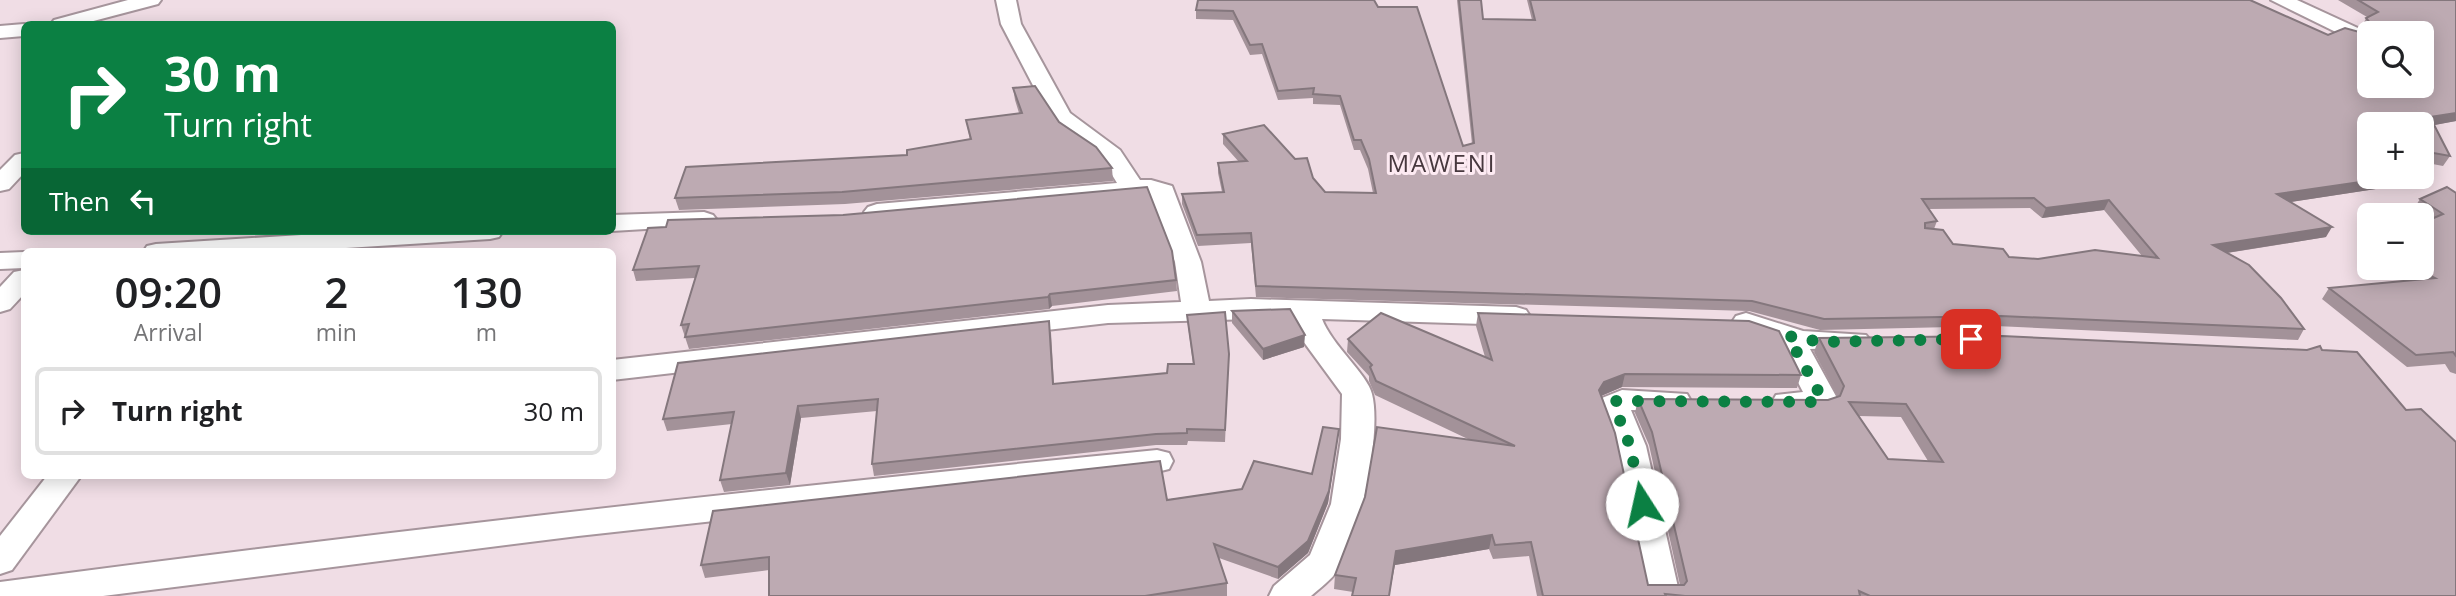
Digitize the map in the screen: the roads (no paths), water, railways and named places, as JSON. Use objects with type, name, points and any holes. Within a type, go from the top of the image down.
[{"type":"street","points":[[72,21],[151,0]]},
{"type":"street","points":[[1006,0],[1011,24],[1060,116],[1070,127],[1112,155],[1132,187]]},
{"type":"street","points":[[2281,0],[2353,33]]},
{"type":"street","points":[[0,32],[21,30]]},
{"type":"street","points":[[0,184],[21,163]]},
{"type":"street","points":[[858,214],[1132,187],[1163,191],[1188,262],[1196,310]]},
{"type":"street","points":[[616,223],[724,219]]},
{"type":"street","points":[[251,248],[434,235]]},
{"type":"street","points":[[0,261],[21,260]]},
{"type":"street","points":[[0,303],[21,281]]},
{"type":"street","points":[[616,370],[1108,314],[1196,310],[1304,310],[1543,317]]},
{"type":"street","points":[[1287,596],[1324,563],[1348,504],[1357,439],[1357,393],[1313,334],[1304,310]]},
{"type":"street","points":[[1715,321],[1749,323],[1788,336],[1820,342],[1888,341]]},
{"type":"street","points":[[1760,402],[1822,401],[1788,336]]},
{"type":"street","points":[[1662,596],[1630,446],[1614,405],[1622,400],[1704,401]]},
{"type":"street","points":[[0,596],[256,561],[787,499],[1157,461]]},
{"type":"street","points":[[0,561],[63,479]]},
{"type":"district","name":"MAWENI","points":[[1442,164]]}]
